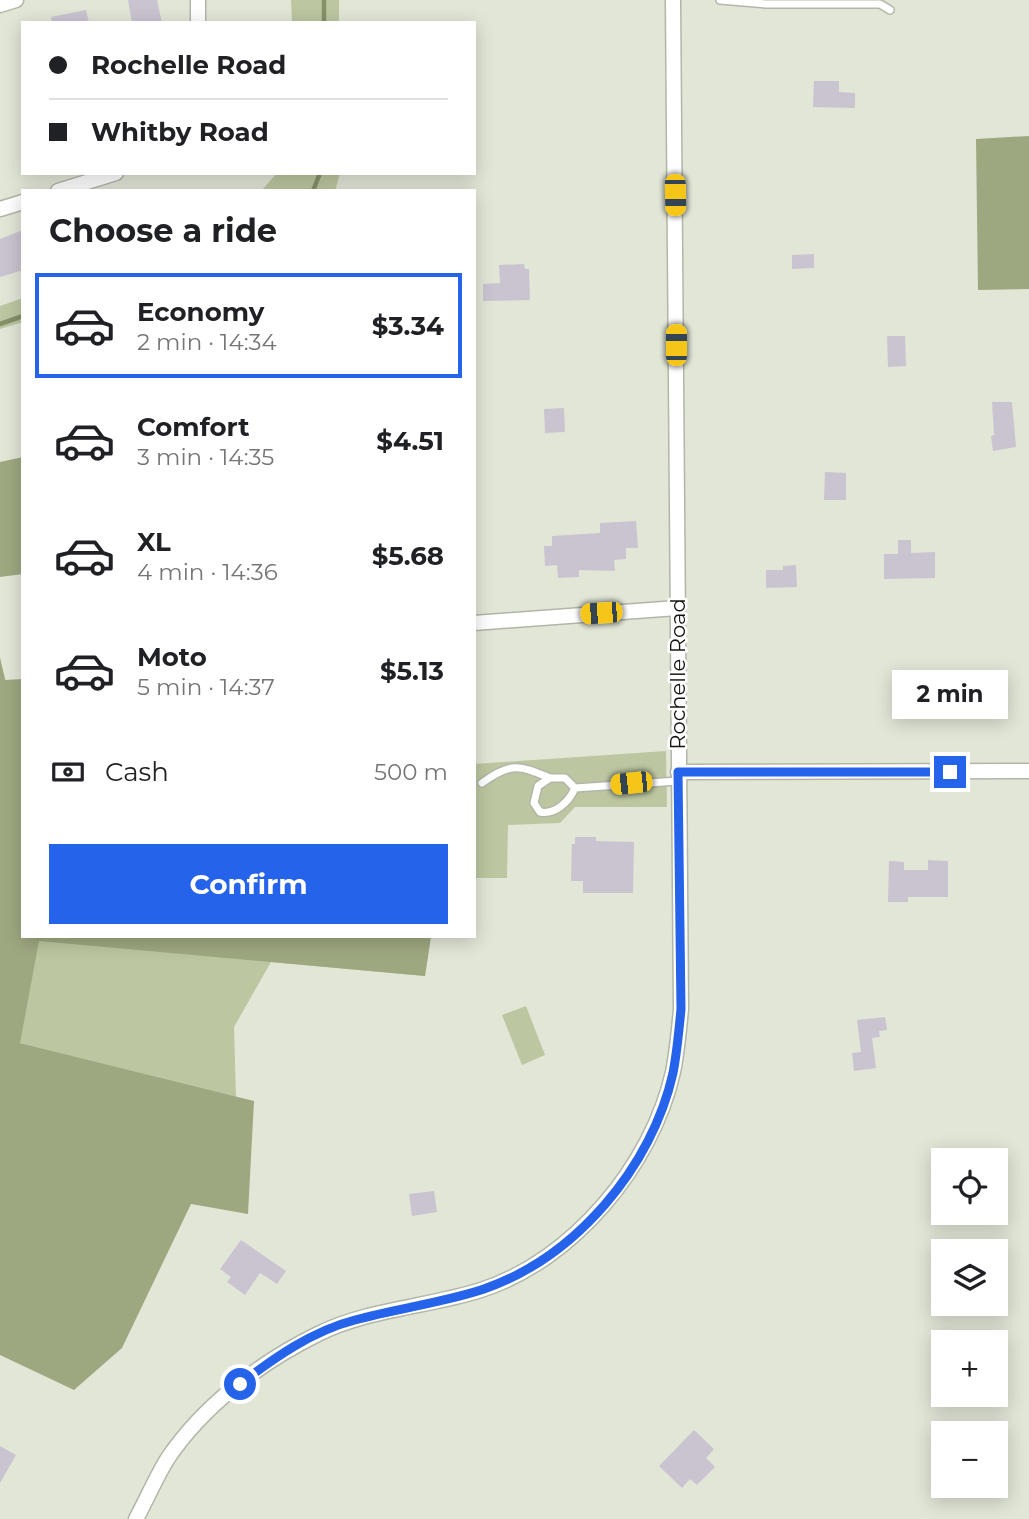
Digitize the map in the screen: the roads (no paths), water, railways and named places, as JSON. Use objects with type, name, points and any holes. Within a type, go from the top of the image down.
[{"type":"street","points":[[0,5],[16,0]]},
{"type":"street","points":[[198,0],[198,21]]},
{"type":"street","name":"Rochelle Road","points":[[136,1519],[167,1460],[185,1436],[208,1410],[263,1367],[319,1333],[354,1320],[442,1302],[492,1286],[527,1270],[557,1250],[585,1225],[629,1171],[645,1145],[662,1108],[673,1074],[681,1009],[673,0]]},
{"type":"street","points":[[64,189],[110,175]]},
{"type":"street","points":[[0,209],[21,203]]},
{"type":"street","points":[[476,623],[677,608]]},
{"type":"street","points":[[678,777],[1029,771]]},
{"type":"lane","points":[[720,0],[766,4],[880,4],[890,10]]},
{"type":"lane","points":[[482,783],[510,768],[523,767],[550,778],[565,778],[575,788]]},
{"type":"lane","points":[[575,788],[678,777]]},
{"type":"lane","points":[[550,778],[538,786],[534,803],[540,811],[547,813],[562,806],[575,788]]},
{"type":"waterway","points":[[324,0],[324,21]]},
{"type":"waterway","points":[[314,189],[319,175]]},
{"type":"waterway","points":[[0,324],[21,317]]}]
